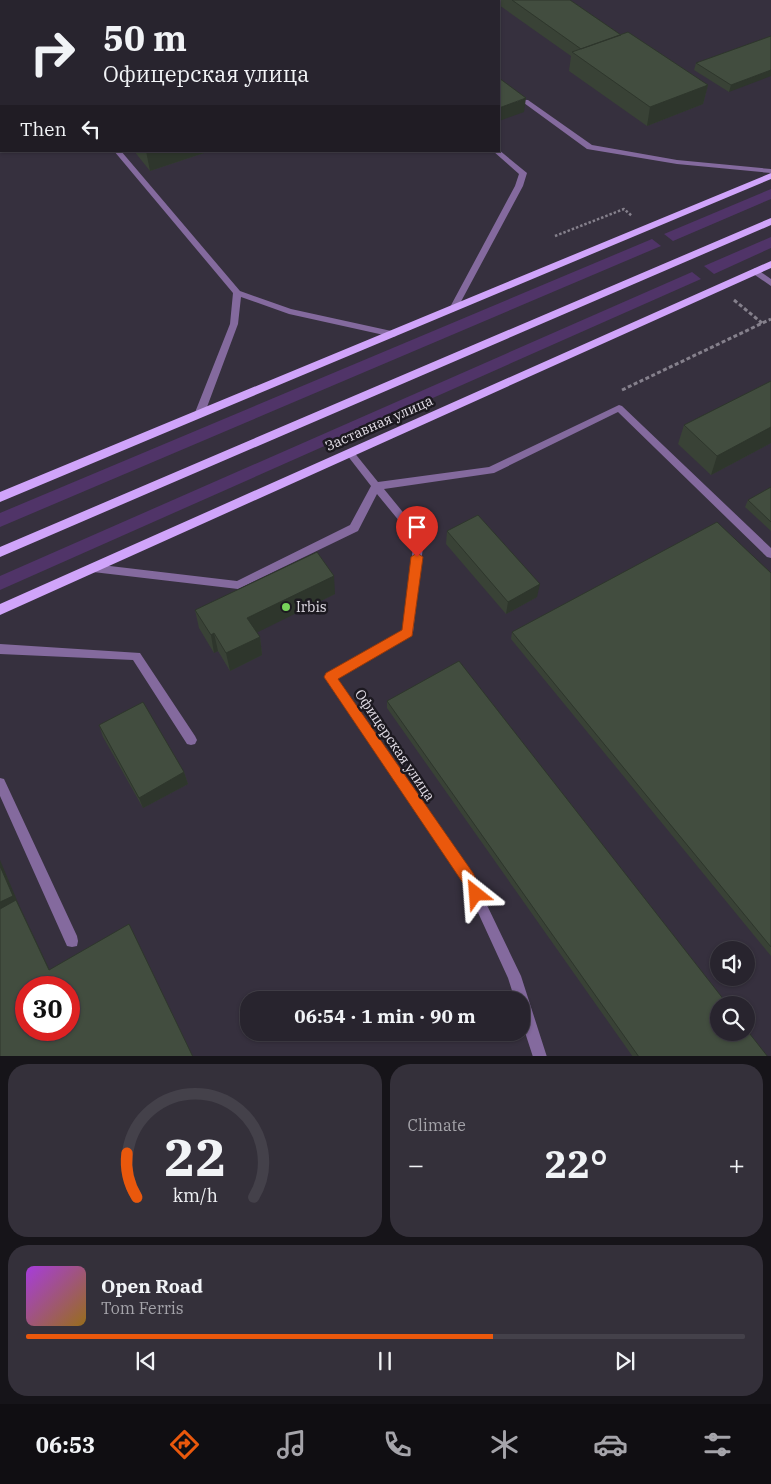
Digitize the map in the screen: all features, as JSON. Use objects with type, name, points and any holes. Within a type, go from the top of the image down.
[{"type":"main road","points":[[0,497],[771,176]]},
{"type":"main road","points":[[0,552],[771,221]]},
{"type":"main road","name":"Заставная улица","points":[[0,610],[771,264]]},
{"type":"street","points":[[510,101],[526,101],[590,147],[677,162],[771,171]]},
{"type":"street","points":[[119,152],[237,293],[289,311],[392,334]]},
{"type":"street","points":[[454,308],[519,186],[523,173],[497,152]]},
{"type":"street","points":[[755,271],[771,283]]},
{"type":"street","points":[[199,415],[234,324],[237,293]]},
{"type":"street","points":[[376,486],[490,470],[619,408],[771,554]]},
{"type":"street","points":[[350,453],[376,486]]},
{"type":"street","points":[[92,568],[238,585],[354,528],[376,486]]},
{"type":"street","name":"Офицерская улица","points":[[376,486],[419,538],[408,632],[330,677],[468,878],[514,976],[540,1056]]},
{"type":"street","points":[[0,649],[136,656],[191,740]]},
{"type":"street","points":[[0,783],[72,941]]},
{"type":"path","points":[[555,236],[624,209],[634,218]]},
{"type":"path","points":[[732,298],[762,323]]},
{"type":"path","points":[[619,408],[622,390],[771,318]]},
{"type":"shaded area","points":[[771,189],[771,199],[673,241],[664,234]]},
{"type":"shaded area","points":[[771,237],[771,248],[714,274],[704,266]]},
{"type":"shaded area","points":[[652,239],[661,246],[0,527],[0,513]]},
{"type":"shaded area","points":[[692,272],[701,279],[0,590],[0,576]]},
{"type":"building","points":[[512,0],[570,0],[621,35],[581,49]]},
{"type":"building","points":[[628,32],[708,85],[650,107],[572,52]]},
{"type":"building","points":[[771,36],[771,70],[731,85],[696,63]]},
{"type":"building","points":[[500,79],[526,98],[500,108]]},
{"type":"building","points":[[771,381],[771,427],[717,456],[684,425]]},
{"type":"building","points":[[771,487],[771,522],[748,500]]},
{"type":"building","points":[[478,515],[540,584],[508,602],[447,531]]},
{"type":"building","points":[[717,522],[771,573],[771,947],[512,632]]},
{"type":"building","points":[[317,552],[334,576],[247,618],[260,637],[226,653],[214,633],[211,635],[195,610]]},
{"type":"building","points":[[459,661],[710,982],[710,986],[713,986],[721,996],[710,996],[710,1041],[755,1040],[767,1056],[638,1056],[387,701]]},
{"type":"building","points":[[143,702],[184,772],[139,798],[99,725]]},
{"type":"building","points":[[0,866],[13,896],[0,902]]},
{"type":"building","points":[[16,900],[49,970],[129,924],[193,1056],[0,1056],[0,909]]},
{"type":"place","name":"Irbis","points":[[286,607]]},
{"type":"route","points":[[417,557],[408,632],[330,677],[468,878],[476,894]]}]
